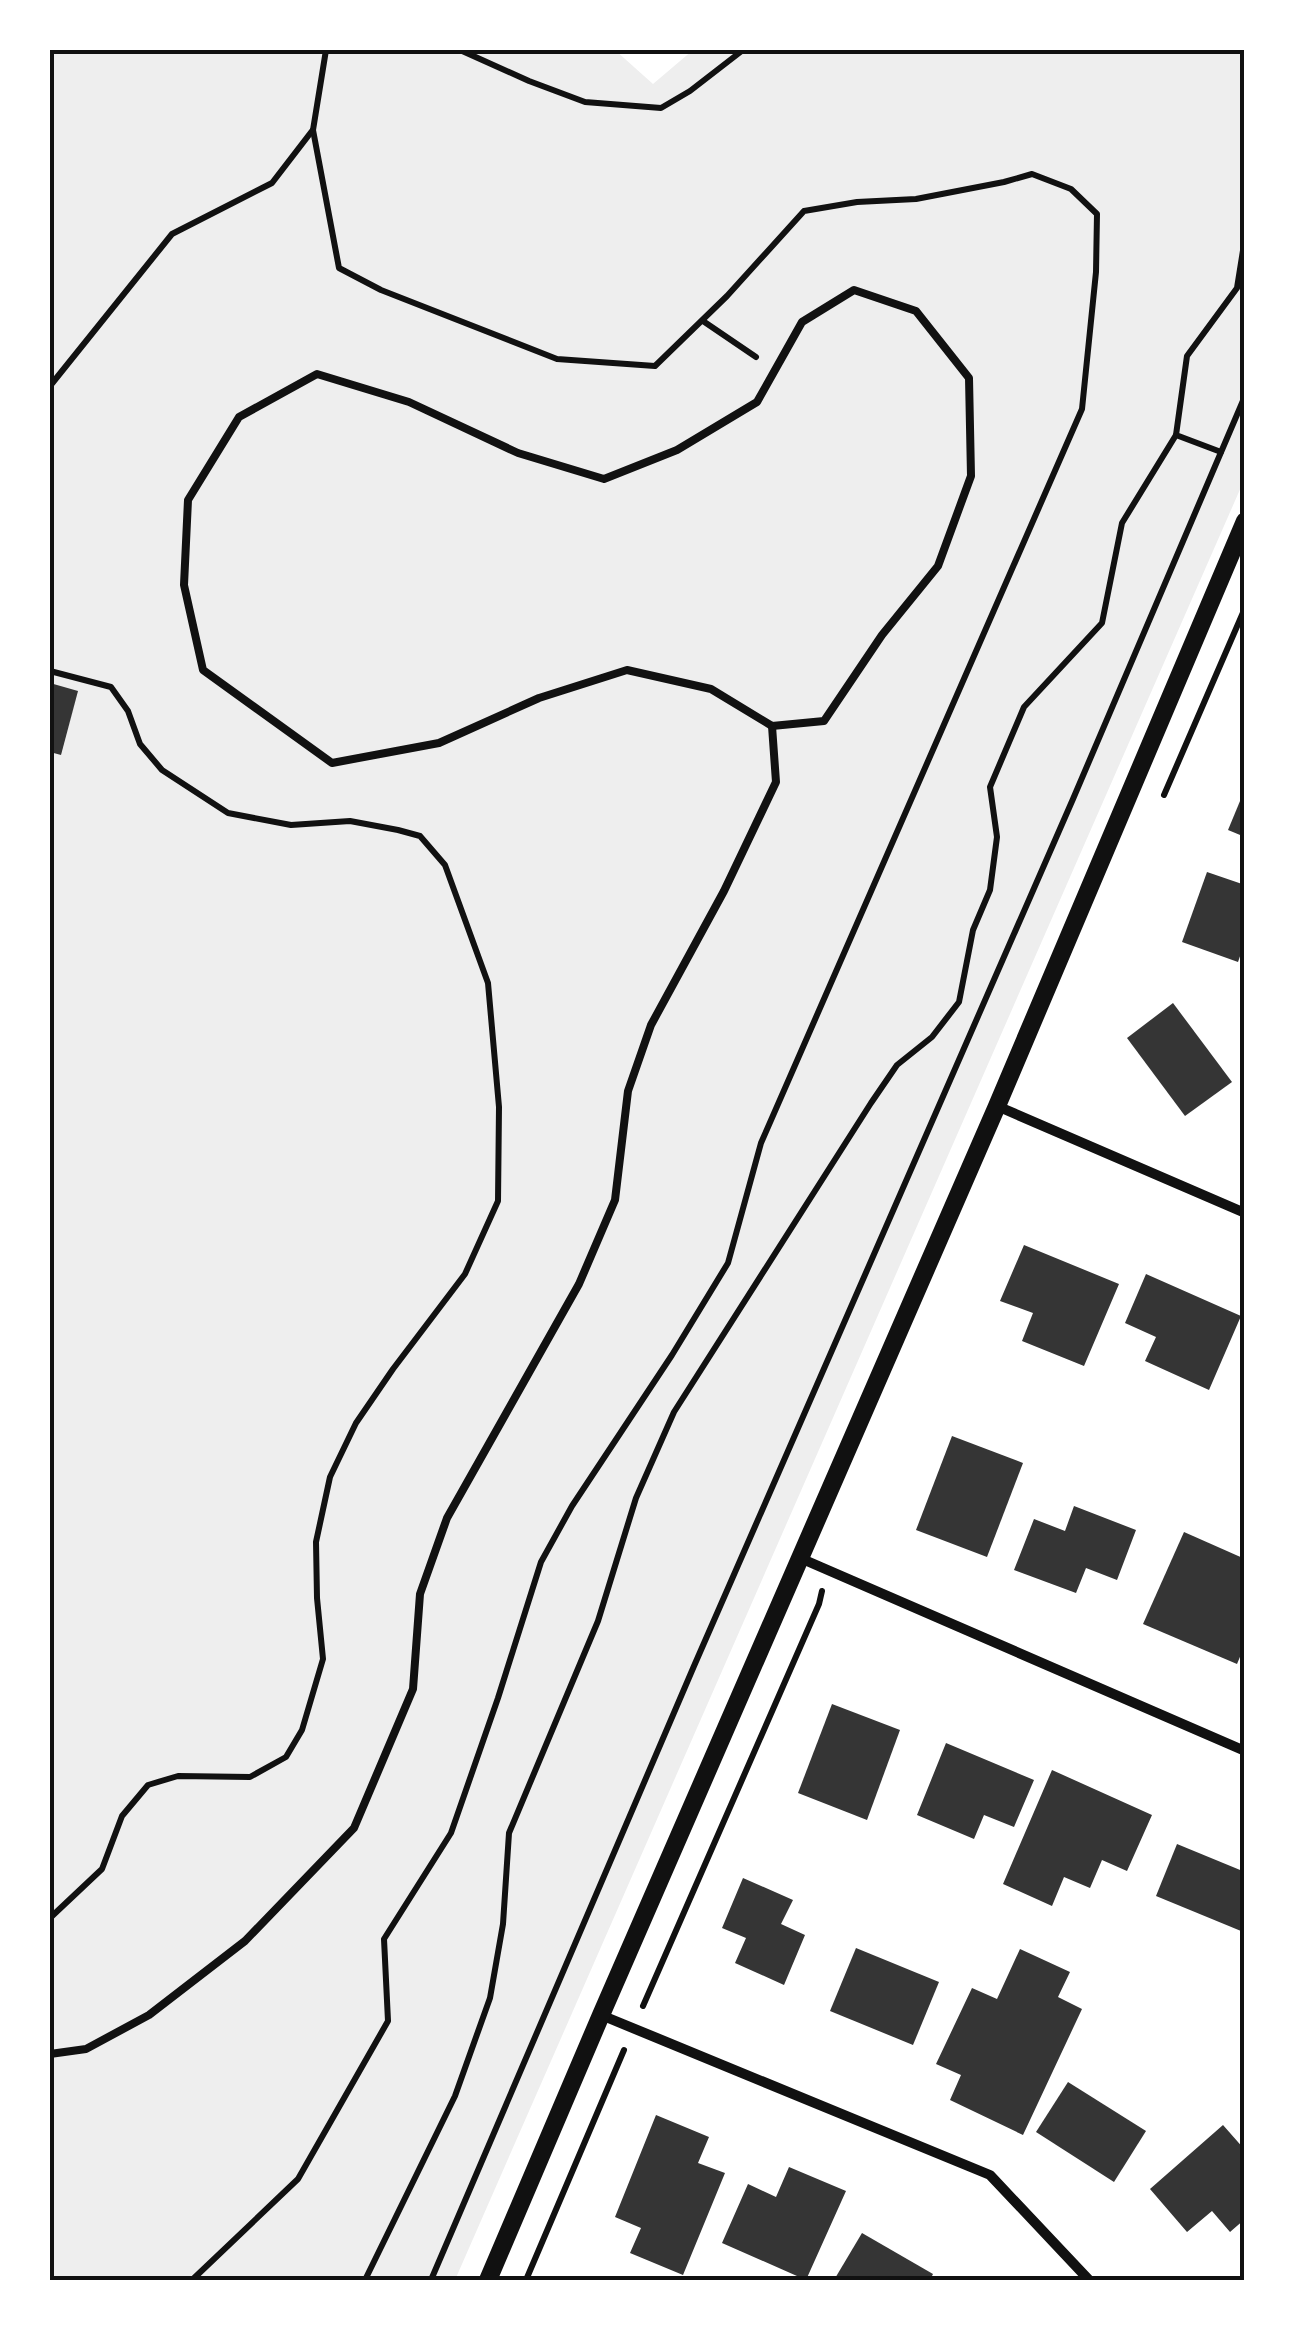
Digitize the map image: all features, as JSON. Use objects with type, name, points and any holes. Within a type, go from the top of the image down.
[{"type":"street","points":[[488,2280],[997,1106],[1245,521]]},
{"type":"street","points":[[997,1106],[1245,1214]]},
{"type":"street","points":[[800,1558],[1245,1751]]},
{"type":"street","points":[[600,2015],[990,2175],[1089,2280]]},
{"type":"lane","points":[[854,290],[916,311],[970,378],[971,476],[938,566],[882,636],[824,720],[772,726],[712,689],[627,670],[539,698],[438,743],[332,763],[203,670],[184,586],[188,500],[239,418],[317,374],[409,402],[518,454],[604,480],[677,450],[757,402],[802,322],[854,290]]},
{"type":"lane","points":[[50,2054],[86,2048],[149,2015],[246,1941],[354,1828],[412,1690],[420,1594],[447,1518],[579,1284],[614,1200],[628,1091],[651,1024],[724,891],[776,782],[772,726]]},
{"type":"path","points":[[192,2280],[298,2179],[388,2020],[384,1938],[451,1833],[541,1562],[572,1506],[672,1356],[728,1262],[761,1143],[1082,409],[1096,272],[1097,214],[1071,189],[1032,174],[916,199],[857,202],[804,211],[656,366],[557,359],[382,290],[338,268],[313,130],[326,50]]},
{"type":"path","points":[[460,50],[585,102],[661,108],[743,50]]},
{"type":"path","points":[[50,386],[172,234],[272,183],[313,130]]},
{"type":"path","points":[[365,2280],[455,2096],[490,1998],[503,1924],[509,1833],[598,1621],[636,1498],[674,1412],[871,1103],[897,1064],[932,1037],[959,1002],[973,930],[990,890],[997,837],[990,787],[1024,708],[1102,623],[1122,523],[1176,436],[1187,356],[1238,288],[1245,238]]},
{"type":"path","points":[[703,321],[775,371]]},
{"type":"path","points":[[431,2280],[1245,396]]},
{"type":"path","points":[[1176,436],[1221,452]]},
{"type":"path","points":[[50,672],[111,687],[128,710],[140,744],[162,770],[228,813],[291,824],[350,822],[420,836],[445,865],[488,983],[499,1106],[498,1201],[465,1274],[356,1423],[330,1477],[316,1542],[316,1598],[323,1659],[302,1730],[286,1757],[250,1778],[178,1776],[148,1786],[122,1816],[102,1868],[50,1918]]},
{"type":"path","points":[[526,2280],[819,1604],[826,1569]]},
{"type":"shaded area","points":[[50,50],[615,50],[653,84],[693,50],[1245,50],[1245,478],[455,2280],[50,2280]]},
{"type":"building","points":[[50,683],[78,691],[61,755],[50,752]]},
{"type":"building","points":[[1245,789],[1245,837],[1228,830]]},
{"type":"building","points":[[1207,872],[1245,885],[1245,942],[1238,962],[1182,942]]},
{"type":"building","points":[[1173,1003],[1232,1082],[1185,1116],[1127,1038]]},
{"type":"building","points":[[1024,1245],[1119,1284],[1084,1366],[1022,1341],[1033,1313],[1000,1301]]},
{"type":"building","points":[[1146,1274],[1241,1316],[1209,1390],[1145,1361],[1156,1337],[1125,1323]]},
{"type":"building","points":[[952,1436],[1023,1463],[987,1557],[916,1530]]},
{"type":"building","points":[[1074,1506],[1136,1530],[1117,1580],[1086,1568],[1076,1593],[1014,1570],[1034,1519],[1065,1531]]},
{"type":"building","points":[[1184,1532],[1245,1559],[1245,1645],[1237,1664],[1143,1624]]},
{"type":"building","points":[[832,1704],[900,1730],[867,1820],[798,1793]]},
{"type":"building","points":[[946,1743],[1034,1780],[1014,1827],[984,1815],[974,1839],[917,1815]]},
{"type":"building","points":[[1052,1770],[1152,1815],[1127,1871],[1102,1860],[1090,1888],[1064,1877],[1052,1906],[1003,1884]]},
{"type":"building","points":[[1177,1844],[1245,1872],[1245,1922],[1241,1931],[1156,1896]]},
{"type":"building","points":[[743,1878],[793,1900],[781,1924],[805,1935],[784,1985],[735,1963],[746,1938],[722,1928]]},
{"type":"building","points":[[856,1948],[939,1982],[913,2045],[830,2011]]},
{"type":"building","points":[[1020,1949],[1070,1972],[1058,1997],[1082,2009],[1023,2135],[950,2100],[961,2075],[936,2064],[972,1988],[997,1999]]},
{"type":"building","points":[[1068,2082],[1146,2131],[1114,2182],[1036,2132]]},
{"type":"building","points":[[656,2115],[709,2137],[698,2163],[725,2173],[683,2275],[630,2253],[641,2228],[615,2217]]},
{"type":"building","points":[[1223,2125],[1245,2150],[1245,2219],[1230,2232],[1212,2211],[1187,2232],[1150,2189]]},
{"type":"building","points":[[789,2167],[846,2191],[806,2280],[722,2243],[748,2184],[776,2197]]},
{"type":"building","points":[[862,2233],[933,2274],[930,2280],[834,2280]]}]
